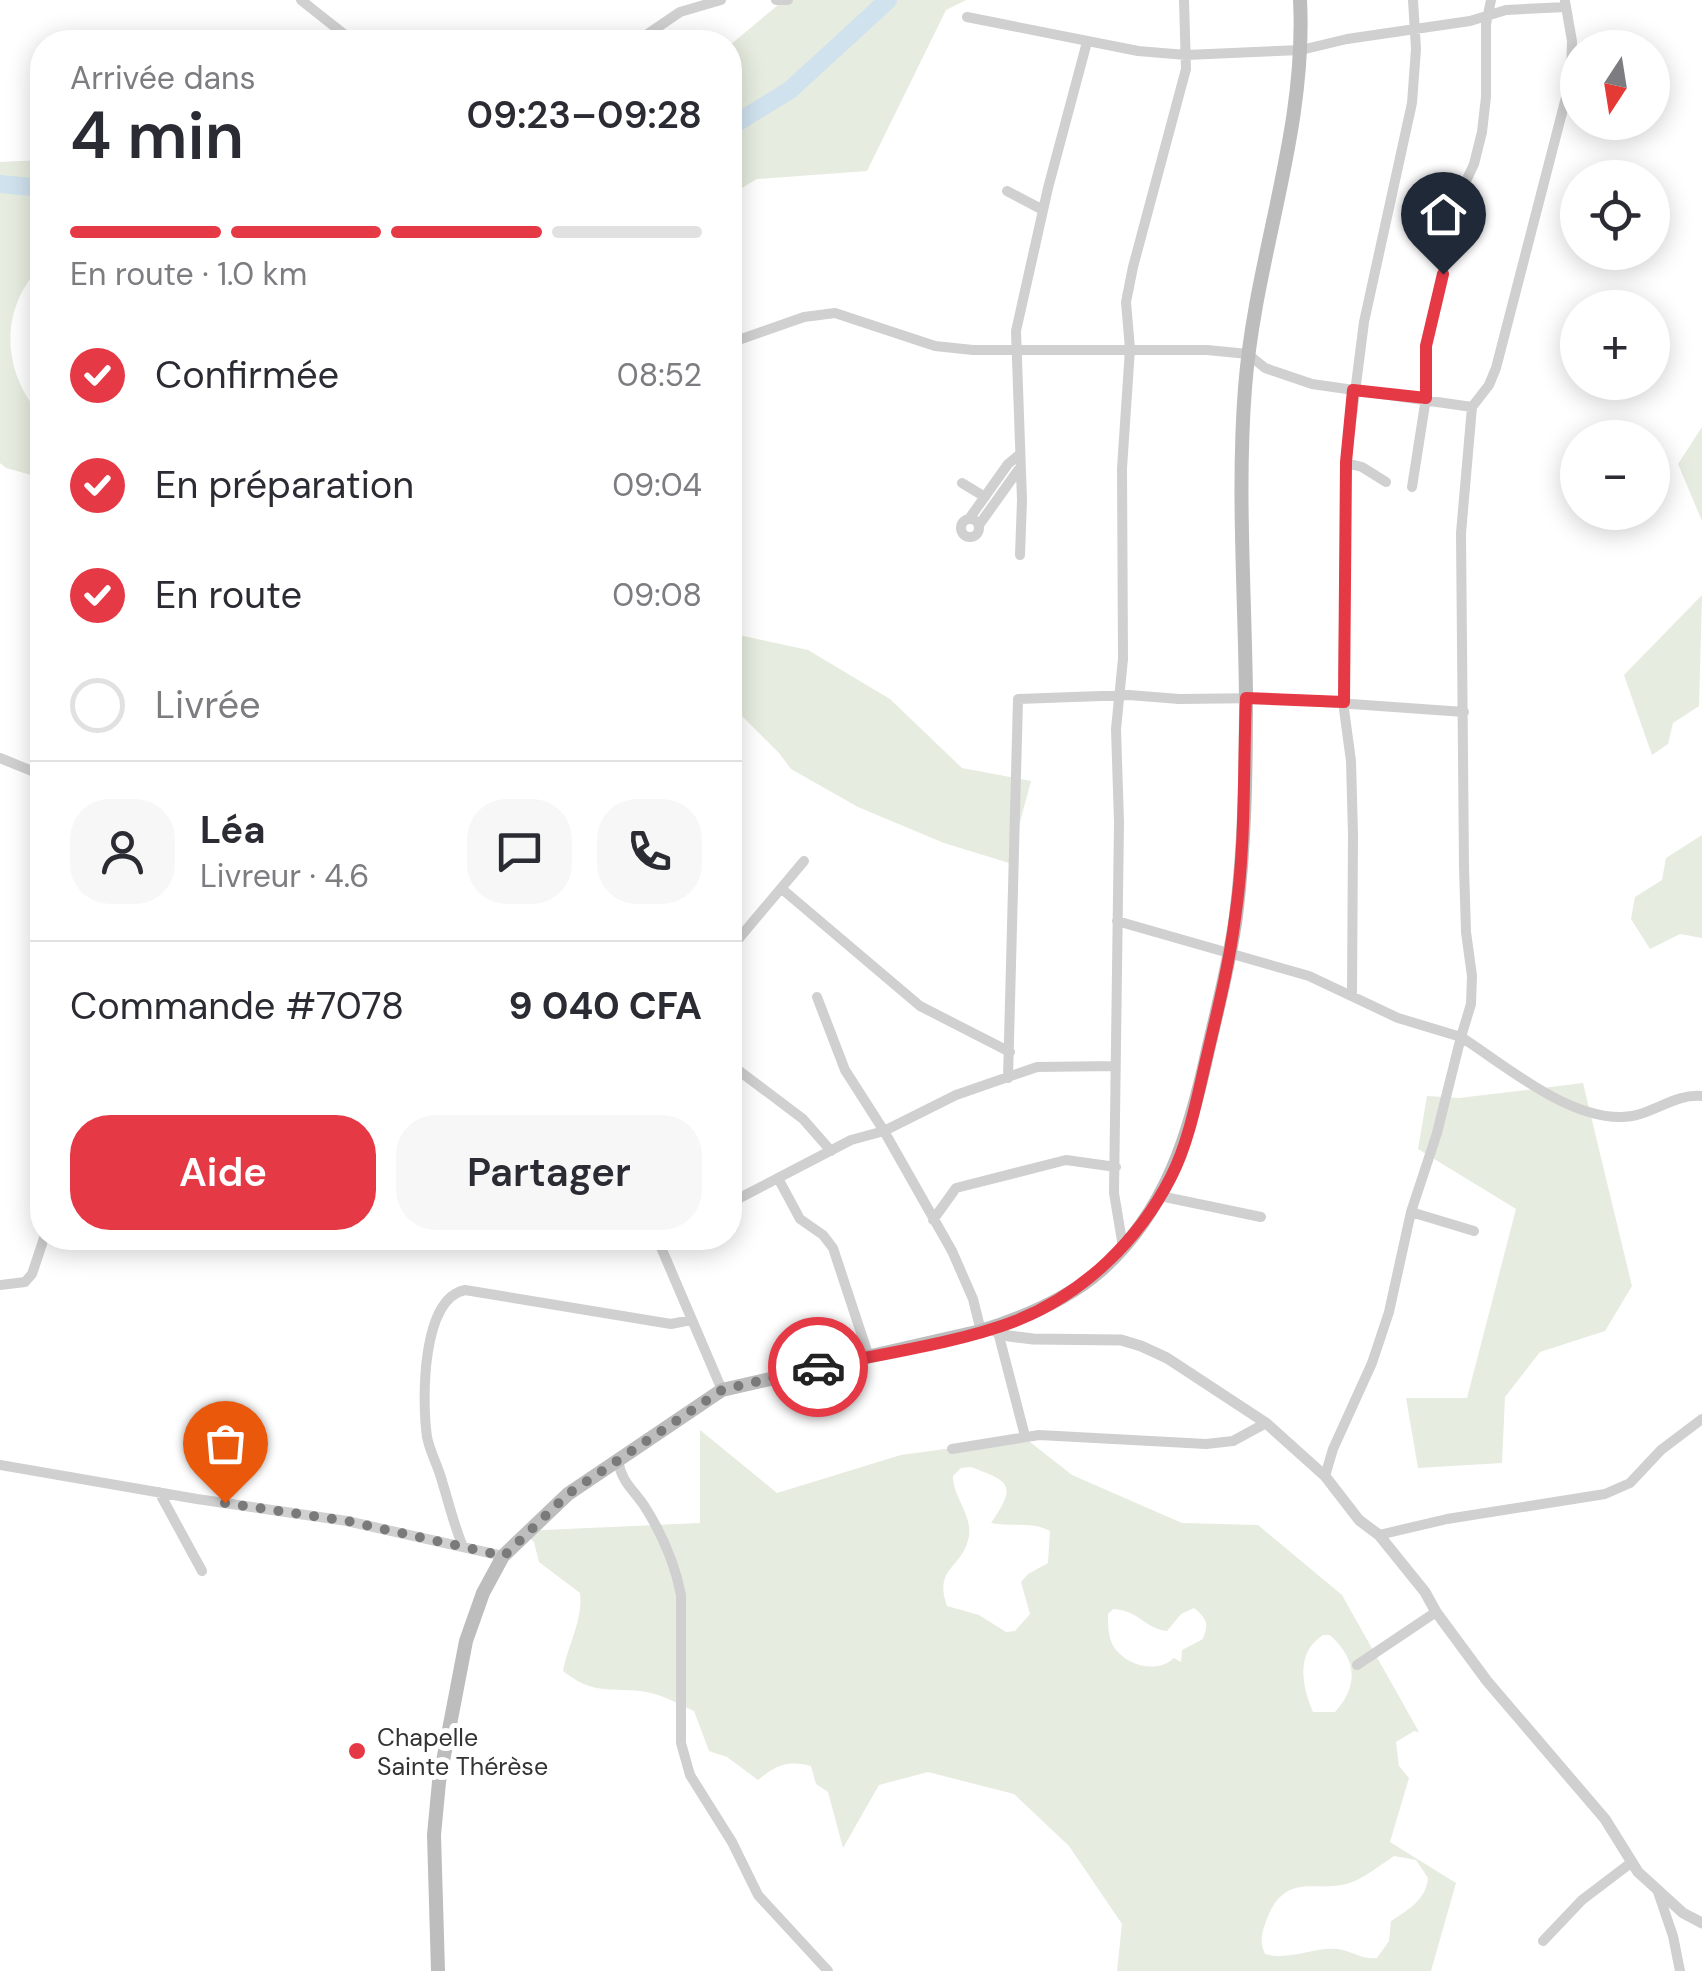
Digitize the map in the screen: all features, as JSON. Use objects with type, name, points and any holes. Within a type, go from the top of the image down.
[{"type":"main road","points":[[438,1971],[434,1835],[439,1782],[466,1642],[483,1593],[504,1556],[552,1507],[722,1390],[989,1330],[1018,1320],[1069,1292],[1101,1270],[1123,1247],[1172,1175],[1193,1112],[1228,955],[1240,868],[1246,698],[1244,443],[1248,354],[1265,250],[1294,130],[1301,50],[1300,0]]},
{"type":"street","points":[[301,0],[339,30]]},
{"type":"street","points":[[654,30],[680,12],[721,0]]},
{"type":"street","points":[[776,0],[788,0]]},
{"type":"street","points":[[1123,1247],[1114,1193],[1122,468],[1130,349],[1126,302],[1186,68],[1184,0]]},
{"type":"street","points":[[1352,994],[1353,835],[1344,702],[1346,462],[1364,322],[1408,134],[1416,28],[1413,0]]},
{"type":"street","points":[[1412,487],[1426,398],[1426,346],[1462,192],[1482,132],[1492,0]]},
{"type":"street","points":[[967,16],[1138,52],[1186,55],[1301,50],[1566,3],[1572,78],[1496,368],[1472,407],[1462,533],[1464,868],[1471,1004],[1437,1133],[1411,1212],[1389,1312],[1325,1476]]},
{"type":"street","points":[[1020,555],[1016,332],[1087,42]]},
{"type":"street","points":[[1007,191],[1044,210]]},
{"type":"street","points":[[742,339],[804,318],[835,313],[935,346],[1015,352],[1130,349],[1248,354],[1265,368],[1312,384],[1472,407]]},
{"type":"street","points":[[1020,454],[985,497],[974,522],[1020,469]]},
{"type":"street","points":[[1346,462],[1386,482]]},
{"type":"street","points":[[962,483],[985,497]]},
{"type":"street","points":[[1008,1078],[1018,700],[1246,698],[1464,712]]},
{"type":"street","points":[[0,758],[30,771]]},
{"type":"street","points":[[742,935],[804,861]]},
{"type":"street","points":[[782,889],[920,1006],[1010,1052]]},
{"type":"street","points":[[1117,921],[1308,976],[1398,1018],[1461,1036],[1544,1092],[1600,1114],[1618,1118],[1642,1114],[1689,1095],[1702,1096]]},
{"type":"street","points":[[818,998],[845,1070],[884,1131],[989,1330],[1025,1436]]},
{"type":"street","points":[[742,1197],[850,1140],[884,1131],[956,1095],[1037,1068],[1115,1066]]},
{"type":"street","points":[[742,1073],[803,1119],[831,1151]]},
{"type":"street","points":[[933,1220],[956,1188],[1066,1160],[1116,1167]]},
{"type":"street","points":[[779,1180],[800,1218],[833,1248],[869,1357]]},
{"type":"street","points":[[1160,1196],[1261,1218]]},
{"type":"street","points":[[1411,1212],[1474,1231]]},
{"type":"street","points":[[0,1285],[25,1282],[40,1250]]},
{"type":"street","points":[[662,1250],[722,1390]]},
{"type":"street","points":[[463,1546],[427,1436],[427,1355],[431,1333],[450,1297],[465,1290],[671,1324],[691,1320]]},
{"type":"street","points":[[989,1330],[1033,1339],[1121,1340],[1141,1346],[1167,1358],[1266,1423],[1325,1476],[1344,1504],[1379,1535],[1425,1592],[1487,1681],[1605,1819],[1618,1843],[1658,1892],[1682,1914],[1702,1924]]},
{"type":"street","points":[[1379,1535],[1447,1518],[1605,1494],[1630,1483],[1662,1450],[1702,1420]]},
{"type":"street","points":[[952,1448],[1025,1436],[1233,1442],[1266,1423]]},
{"type":"street","points":[[618,1461],[626,1486],[644,1504],[677,1576],[681,1595],[681,1743],[690,1775],[732,1842],[758,1895],[828,1971]]},
{"type":"street","points":[[0,1465],[347,1521],[504,1556]]},
{"type":"street","points":[[159,1492],[202,1571]]},
{"type":"street","points":[[1357,1666],[1436,1612]]},
{"type":"street","points":[[1543,1940],[1582,1900],[1632,1862]]},
{"type":"street","points":[[1658,1892],[1680,1971]]},
{"type":"shaded area","points":[[784,0],[966,0],[946,10],[867,171],[757,179],[742,188],[742,35]]},
{"type":"shaded area","points":[[30,161],[30,280],[18,300],[10,339],[18,379],[30,401],[30,475],[0,463],[0,162]]},
{"type":"shaded area","points":[[1702,427],[1702,521],[1678,464]]},
{"type":"shaded area","points":[[1702,595],[1699,706],[1673,723],[1668,744],[1652,755],[1624,675]]},
{"type":"shaded area","points":[[742,636],[808,650],[890,699],[962,768],[1031,781],[1009,863],[944,843],[858,807],[791,769],[742,716]]},
{"type":"shaded area","points":[[1702,835],[1702,938],[1680,934],[1650,949],[1631,919],[1635,897],[1662,880],[1666,858]]},
{"type":"shaded area","points":[[1583,1083],[1632,1286],[1605,1331],[1540,1352],[1505,1397],[1502,1463],[1418,1468],[1406,1398],[1467,1398],[1516,1209],[1418,1149],[1427,1096],[1459,1098]]},
{"type":"shaded area","points":[[700,1430],[777,1493],[901,1455],[1025,1438],[1072,1475],[1182,1523],[1258,1525],[1342,1595],[1419,1732],[1396,1742],[1399,1766],[1409,1778],[1390,1842],[1456,1883],[1431,1971],[1117,1971],[1122,1924],[1069,1846],[1014,1794],[928,1772],[879,1785],[843,1848],[828,1792],[816,1784],[811,1766],[783,1765],[758,1780],[727,1757],[709,1751],[694,1711],[647,1692],[591,1687],[563,1671],[577,1623],[580,1593],[539,1562],[534,1542],[522,1531],[700,1523]],"holes":[[[961,1468],[985,1472],[1006,1487],[1004,1501],[991,1523],[1037,1526],[1050,1531],[1048,1563],[1021,1582],[1030,1614],[1015,1631],[1006,1632],[979,1615],[947,1606],[946,1575],[966,1547],[969,1536],[968,1520],[953,1476]],[[1194,1608],[1206,1625],[1203,1639],[1182,1650],[1181,1662],[1174,1658],[1160,1666],[1142,1666],[1119,1654],[1112,1643],[1108,1614],[1113,1609],[1167,1631],[1181,1614]],[[1330,1635],[1350,1663],[1348,1692],[1335,1712],[1313,1712],[1306,1692],[1303,1670],[1314,1642]],[[1394,1856],[1416,1860],[1428,1878],[1420,1898],[1391,1921],[1389,1941],[1377,1958],[1338,1949],[1283,1956],[1265,1954],[1264,1928],[1282,1895],[1304,1887],[1341,1885],[1370,1873]]]},
{"type":"waterway","points":[[742,120],[790,90],[888,0]]},
{"type":"waterway","points":[[0,184],[30,187]]},
{"type":"way so far","points":[[225,1503],[347,1521],[504,1556],[568,1494],[722,1390],[818,1367]]},
{"type":"place","name":"Chapelle Sainte Thérèse","points":[[357,1751]]},
{"type":"route","points":[[818,1367],[1018,1320],[1101,1270],[1160,1196],[1172,1175],[1193,1112],[1235,920],[1246,698],[1344,702],[1346,462],[1353,390],[1426,398],[1426,346],[1443,274]]}]
